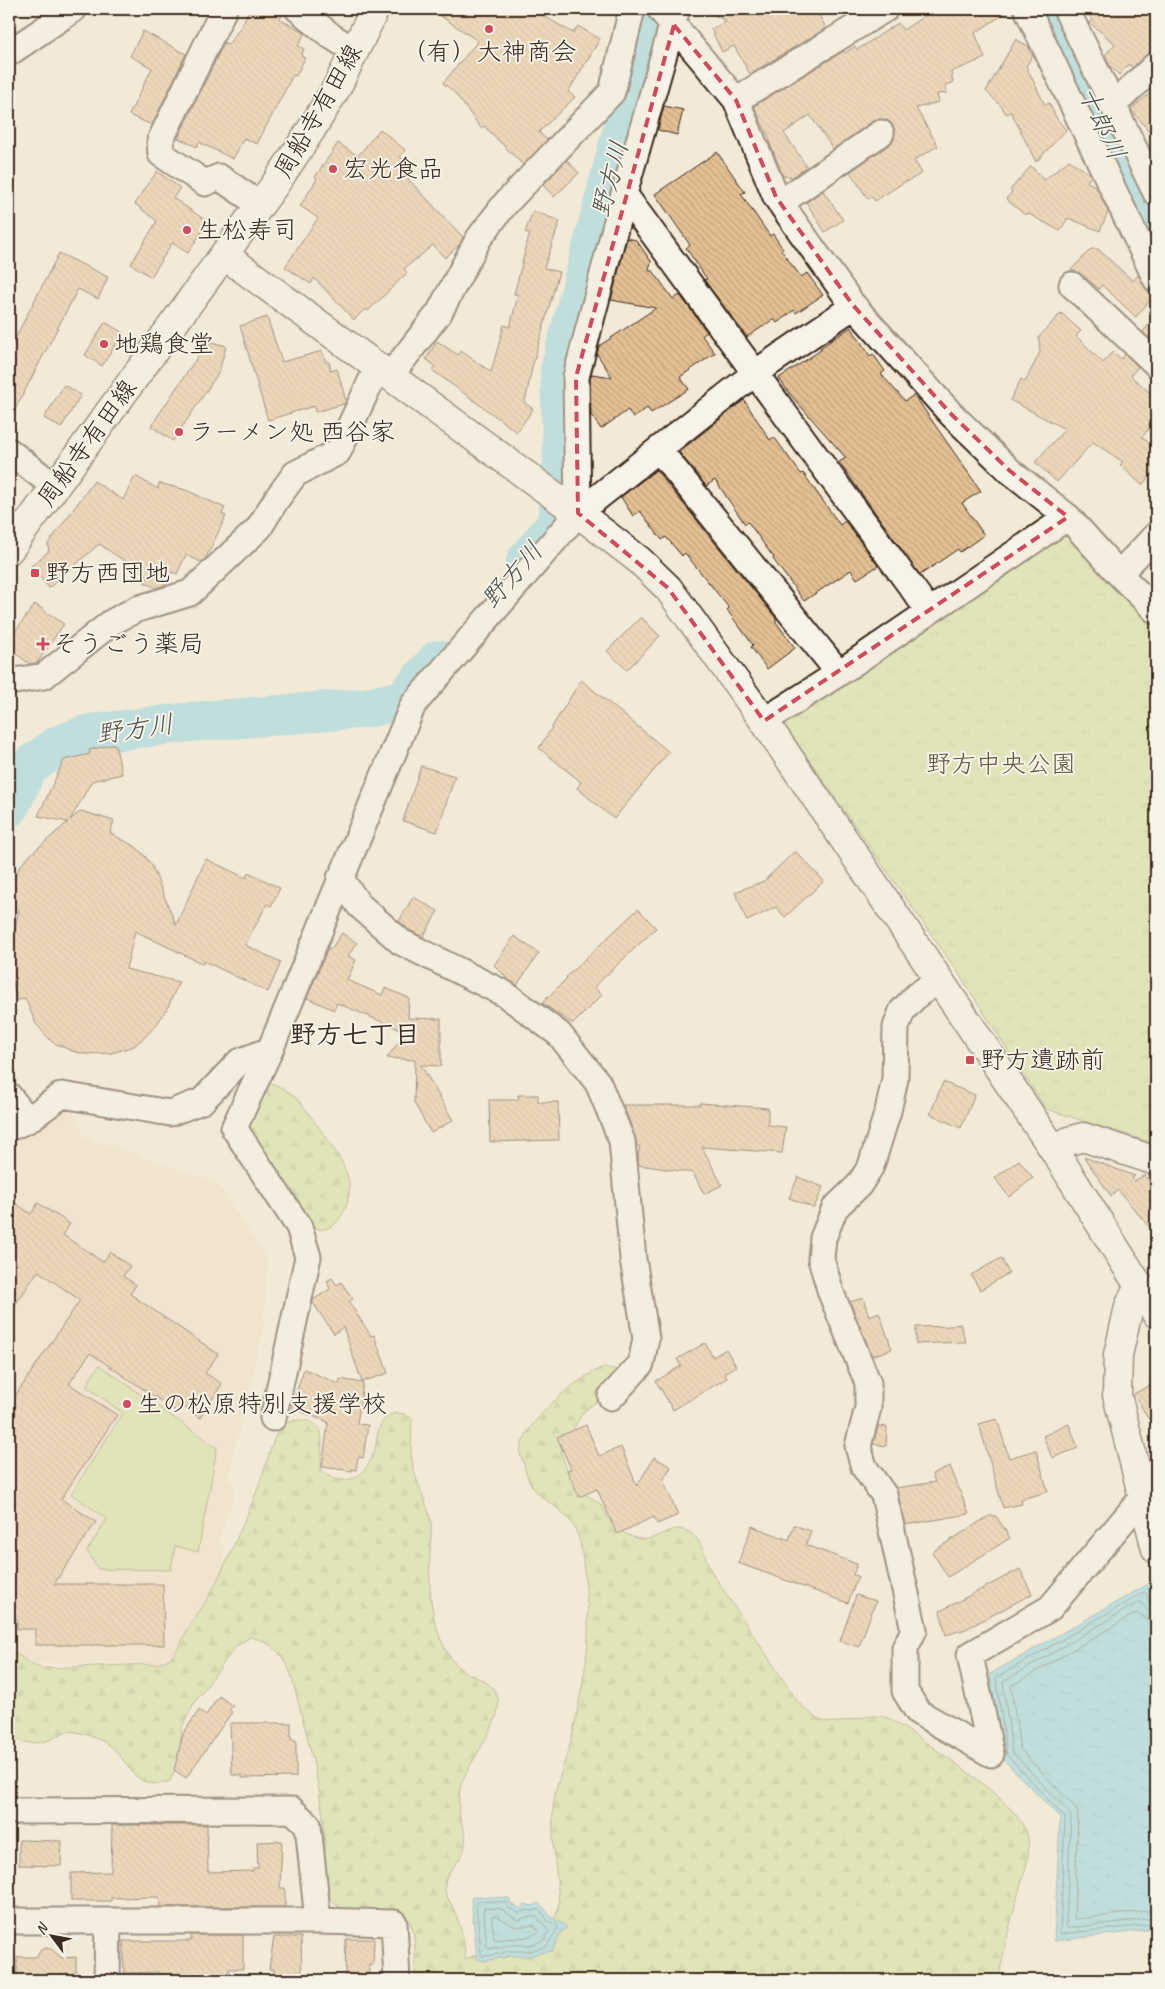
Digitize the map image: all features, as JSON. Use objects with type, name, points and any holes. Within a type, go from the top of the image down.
[{"type":"street","points":[[9,53],[74,9]]},
{"type":"street","points":[[224,9],[160,142],[161,154],[205,183],[219,177],[260,205]]},
{"type":"street","points":[[298,9],[330,36],[355,50]]},
{"type":"street","name":"周船寺有田線","points":[[9,550],[224,255],[312,130],[337,87],[375,9]]},
{"type":"street","points":[[9,682],[44,676],[112,622],[137,609],[190,592],[259,528],[295,474],[338,452],[384,371],[440,313],[479,238],[500,210],[612,92],[632,9]]},
{"type":"street","points":[[736,100],[885,9]]},
{"type":"street","points":[[1027,9],[1156,279]]},
{"type":"street","points":[[1066,9],[1156,193]]},
{"type":"street","points":[[578,513],[576,377],[670,15]]},
{"type":"street","points":[[670,15],[736,100],[776,197],[854,306],[951,414],[1010,471],[1068,517],[1119,574],[1156,611]]},
{"type":"street","points":[[1113,105],[1156,65]]},
{"type":"street","points":[[780,203],[881,133]]},
{"type":"street","points":[[624,194],[929,611]]},
{"type":"street","points":[[224,255],[578,513],[639,560],[668,588],[687,611],[764,721],[1054,1150],[1156,1313]]},
{"type":"street","points":[[1072,285],[1156,364]]},
{"type":"street","points":[[273,1418],[308,1257],[299,1227],[234,1128],[270,1050],[413,705],[578,513],[755,373],[854,306]]},
{"type":"street","points":[[659,450],[839,673]]},
{"type":"street","points":[[9,451],[54,486]]},
{"type":"street","points":[[764,721],[839,673],[1068,517]]},
{"type":"street","points":[[1119,574],[1156,535]]},
{"type":"street","points":[[340,878],[359,905],[401,942],[505,994],[560,1034],[598,1083],[622,1141],[633,1259],[646,1338],[641,1364],[611,1397]]},
{"type":"street","points":[[938,981],[917,995],[902,1011],[896,1027],[895,1079],[872,1166],[860,1186],[835,1208],[822,1238],[821,1259],[831,1294],[868,1383],[868,1408],[858,1446],[864,1467],[884,1494],[914,1630],[905,1648],[905,1691],[918,1712],[991,1754],[970,1655],[1050,1608],[1143,1497]]},
{"type":"street","points":[[9,1096],[18,1124],[62,1095],[170,1113],[202,1101],[239,1062],[270,1050]]},
{"type":"street","points":[[1054,1150],[1069,1141],[1084,1138],[1156,1161]]},
{"type":"street","points":[[1139,1284],[1129,1307],[1118,1355],[1117,1395],[1156,1548]]},
{"type":"street","points":[[9,1811],[292,1810],[308,1825],[318,1921]]},
{"type":"street","points":[[9,1921],[318,1921],[394,1924],[397,1980]]},
{"type":"street","points":[[107,1980],[108,1921]]},
{"type":"highlighted area","points":[[674,25],[736,100],[776,197],[852,304],[951,414],[1010,471],[1068,517],[764,721],[668,588],[578,513],[576,377]]},
{"type":"shaded area","name":"生の松原特別支援学校","points":[[65,1111],[74,1113],[84,1136],[217,1183],[268,1261],[263,1331],[228,1478],[236,1490],[219,1539],[228,1575],[174,1663],[9,1663],[9,1143],[24,1137]]},
{"type":"green space","name":"野方中央公園","points":[[1065,535],[1156,626],[1156,1144],[1046,1109],[957,971],[783,723]]},
{"type":"green space","points":[[262,1081],[283,1089],[301,1103],[334,1149],[345,1169],[349,1184],[347,1203],[339,1220],[328,1228],[317,1229],[307,1224],[243,1121]]},
{"type":"green space","points":[[99,1365],[217,1448],[198,1552],[175,1546],[171,1570],[98,1569],[87,1551],[107,1519],[71,1494],[123,1413],[86,1386]]},
{"type":"green space","points":[[604,1367],[614,1369],[620,1373],[600,1399],[583,1412],[561,1451],[568,1471],[579,1489],[601,1505],[614,1525],[622,1532],[631,1536],[646,1539],[675,1529],[687,1531],[693,1535],[698,1540],[714,1576],[798,1702],[814,1716],[828,1722],[868,1716],[884,1717],[891,1720],[951,1760],[993,1792],[1010,1808],[1022,1824],[1028,1838],[1027,1861],[998,1980],[416,1980],[414,1933],[406,1917],[397,1912],[350,1911],[339,1907],[327,1892],[324,1879],[325,1845],[321,1802],[291,1674],[276,1650],[265,1642],[250,1637],[235,1647],[193,1705],[182,1727],[179,1761],[170,1781],[156,1784],[146,1782],[130,1770],[110,1745],[83,1734],[66,1732],[52,1739],[29,1743],[14,1738],[9,1734],[9,1652],[38,1667],[44,1668],[156,1664],[174,1654],[208,1598],[225,1564],[253,1501],[274,1440],[283,1426],[298,1420],[315,1424],[322,1436],[322,1472],[340,1480],[348,1480],[361,1473],[367,1467],[375,1449],[379,1429],[383,1421],[390,1415],[403,1414],[412,1419],[412,1461],[431,1522],[430,1593],[437,1629],[441,1641],[453,1661],[464,1671],[492,1687],[497,1695],[499,1704],[492,1727],[461,1784],[459,1810],[465,1833],[465,1844],[464,1851],[447,1877],[445,1883],[447,1897],[460,1926],[465,1959],[480,1953],[548,1936],[559,1903],[553,1843],[554,1799],[571,1742],[584,1678],[588,1638],[588,1611],[581,1550],[576,1530],[561,1511],[535,1490],[527,1475],[520,1454],[522,1442],[529,1429],[552,1403],[580,1380]]},
{"type":"water","points":[[1150,1583],[1156,1614],[1156,1929],[1054,1941],[1060,1818],[1002,1758],[990,1674]]},
{"type":"water","points":[[476,1896],[509,1898],[511,1904],[520,1909],[524,1904],[533,1906],[538,1903],[567,1928],[561,1932],[552,1951],[531,1956],[511,1956],[485,1961],[477,1959],[471,1898]]},
{"type":"building","points":[[250,9],[284,9],[280,19],[305,33],[298,46],[304,49],[301,56],[305,58],[296,76],[293,75],[257,144],[244,138],[233,159],[199,142],[197,147],[178,138],[224,43],[228,45]]},
{"type":"building","points":[[430,9],[532,9],[573,33],[578,26],[600,39],[568,92],[575,97],[539,132],[547,140],[523,165],[484,126],[481,128],[454,92],[443,83],[478,41]]},
{"type":"building","points":[[706,9],[816,9],[826,28],[750,74],[734,46],[722,52],[711,29],[726,22]]},
{"type":"building","points":[[935,9],[1012,9],[975,33],[985,58],[951,72],[953,83],[945,85],[947,93],[937,94],[939,102],[916,108],[938,146],[914,160],[922,173],[875,201],[872,197],[868,199],[850,172],[894,140],[895,132],[892,124],[887,120],[879,119],[873,121],[833,149],[810,115],[784,133],[807,167],[793,177],[783,176],[770,140],[754,106],[844,51],[845,53],[855,46],[857,50],[898,23],[903,30]]},
{"type":"building","points":[[1082,9],[1156,9],[1156,51],[1147,54],[1132,68],[1129,64],[1119,75],[1110,66],[1105,55],[1115,44],[1090,23],[1093,20]]},
{"type":"building","points":[[143,31],[186,54],[152,125],[129,115],[152,68],[130,56]]},
{"type":"building","points":[[1016,39],[1029,47],[1033,55],[1026,66],[1045,105],[1049,103],[1057,119],[1066,130],[1036,162],[1011,112],[1006,114],[1002,107],[986,91]]},
{"type":"building","points":[[1156,84],[1156,140],[1131,109],[1154,90],[1152,88]]},
{"type":"building","points":[[664,106],[683,110],[677,135],[658,130]]},
{"type":"building","points":[[380,129],[405,150],[400,156],[414,174],[408,179],[463,237],[460,244],[445,258],[433,245],[404,269],[407,273],[368,311],[365,309],[354,320],[314,278],[311,284],[285,267],[318,218],[300,206],[317,179],[315,177],[338,143],[358,156]]},
{"type":"building","points":[[717,152],[745,192],[741,194],[770,236],[773,234],[783,249],[781,250],[801,277],[807,273],[823,295],[796,313],[794,310],[777,323],[774,319],[747,337],[704,280],[707,279],[686,248],[690,245],[655,194]]},
{"type":"building","points":[[567,160],[579,173],[554,197],[543,185]]},
{"type":"building","points":[[1069,160],[1090,174],[1091,176],[1087,182],[1096,186],[1108,212],[1100,231],[1068,218],[1060,231],[1027,213],[1025,215],[1006,199],[1012,192],[1010,190],[1031,166],[1044,180]]},
{"type":"building","points":[[157,171],[180,188],[173,198],[208,222],[188,253],[172,243],[151,277],[131,264],[157,221],[135,204]]},
{"type":"building","points":[[823,191],[843,220],[825,232],[806,202]]},
{"type":"building","points":[[533,211],[560,221],[544,268],[559,272],[524,402],[533,409],[517,432],[432,370],[435,366],[426,359],[437,341],[458,355],[461,351],[491,372],[504,325],[510,327],[518,295],[514,294],[530,234],[525,232]]},
{"type":"building","points":[[627,238],[636,240],[651,261],[649,271],[653,271],[673,299],[680,295],[707,332],[702,336],[715,353],[680,377],[689,389],[651,413],[647,408],[633,418],[628,410],[601,429],[591,415],[590,379],[592,374],[612,377],[597,354],[599,346],[656,308],[611,300]]},
{"type":"building","points":[[1091,249],[1098,249],[1133,281],[1138,275],[1148,291],[1156,293],[1136,317],[1102,285],[1099,289],[1081,274],[1076,271],[1070,271]]},
{"type":"building","points":[[59,253],[108,277],[98,299],[78,289],[9,421],[9,350]]},
{"type":"building","points":[[1061,313],[1081,331],[1076,336],[1103,363],[1113,351],[1121,359],[1125,354],[1138,367],[1131,375],[1133,378],[1156,398],[1156,420],[1142,437],[1156,449],[1156,469],[1142,485],[1120,465],[1123,462],[1093,442],[1057,482],[1035,462],[1065,429],[1010,400],[1021,379],[1025,382],[1040,352],[1039,337]]},
{"type":"building","points":[[1156,314],[1156,344],[1143,332]]},
{"type":"building","points":[[267,317],[282,362],[322,351],[326,362],[329,362],[331,371],[337,369],[346,401],[344,404],[315,412],[314,406],[268,420],[240,326]]},
{"type":"building","name":"地鶏食堂","points":[[105,322],[123,333],[102,366],[85,355]]},
{"type":"building","points":[[851,327],[870,356],[873,354],[885,371],[881,374],[905,401],[914,395],[981,491],[962,503],[984,535],[960,552],[958,549],[920,575],[839,462],[846,458],[789,393],[779,378]]},
{"type":"building","points":[[208,341],[226,346],[219,372],[173,441],[151,426]]},
{"type":"building","points":[[64,385],[81,395],[61,428],[44,418]]},
{"type":"building","points":[[744,400],[770,440],[774,437],[801,474],[803,473],[840,525],[845,521],[878,566],[857,579],[851,570],[804,601],[748,522],[745,524],[715,480],[706,486],[679,452]]},
{"type":"building","points":[[656,470],[776,618],[776,622],[795,648],[767,669],[751,647],[753,645],[727,610],[729,608],[685,553],[682,556],[666,537],[662,540],[640,511],[633,516],[621,497]]},
{"type":"building","points":[[135,476],[158,489],[159,483],[186,490],[225,508],[222,514],[226,516],[206,558],[201,562],[186,555],[177,574],[172,572],[165,585],[156,588],[144,582],[149,577],[99,544],[49,588],[31,566],[49,551],[48,544],[94,481],[123,500]]},
{"type":"building","points":[[35,604],[64,624],[37,663],[30,664],[9,649],[9,640]]},
{"type":"building","points":[[641,617],[660,636],[627,670],[607,651]]},
{"type":"building","points":[[581,680],[669,752],[614,819],[577,788],[581,782],[539,748]]},
{"type":"building","points":[[115,744],[122,774],[92,781],[70,820],[81,811],[114,821],[110,833],[136,847],[152,866],[176,925],[206,859],[246,878],[248,872],[280,888],[271,906],[267,904],[245,945],[281,962],[268,992],[204,961],[203,964],[135,931],[126,969],[179,982],[168,1007],[157,1024],[134,1046],[112,1053],[85,1054],[72,1051],[52,1042],[36,1024],[25,998],[17,1001],[9,959],[19,909],[12,905],[15,898],[9,895],[9,889],[20,866],[68,822],[38,816],[64,760],[90,754],[89,750]]},
{"type":"building","points":[[421,766],[455,776],[437,832],[403,821]]},
{"type":"building","points":[[795,851],[824,881],[785,917],[776,907],[747,921],[735,892],[764,881]]},
{"type":"building","points":[[413,897],[438,911],[423,937],[409,930],[399,921]]},
{"type":"building","points":[[638,909],[656,928],[594,987],[602,995],[573,1024],[542,1003],[566,977]]},
{"type":"building","points":[[342,933],[357,943],[348,956],[356,960],[347,980],[382,995],[385,988],[409,998],[408,1018],[441,1019],[441,1066],[421,1065],[453,1120],[431,1133],[414,1103],[415,1060],[387,1058],[406,1032],[337,1003],[334,1010],[307,998],[328,948],[331,949]]},
{"type":"building","points":[[514,936],[539,953],[517,985],[494,965]]},
{"type":"building","points":[[943,1082],[975,1095],[961,1128],[930,1114]]},
{"type":"building","points":[[518,1095],[538,1095],[538,1102],[558,1102],[559,1140],[490,1142],[489,1100],[518,1100]]},
{"type":"building","points":[[700,1103],[768,1108],[768,1125],[786,1127],[782,1153],[702,1147],[722,1185],[704,1194],[693,1173],[639,1165],[640,1146],[637,1146],[623,1105],[700,1105]]},
{"type":"building","points":[[1084,1157],[1135,1176],[1132,1178],[1134,1181],[1145,1175],[1156,1193],[1156,1235],[1118,1190],[1111,1196]]},
{"type":"building","points":[[1019,1160],[1033,1178],[1009,1197],[995,1178]]},
{"type":"building","points":[[798,1177],[823,1187],[814,1208],[789,1198]]},
{"type":"building","points":[[9,1199],[31,1214],[38,1203],[70,1224],[63,1235],[103,1262],[110,1252],[130,1266],[123,1276],[136,1285],[130,1294],[218,1354],[205,1373],[222,1384],[200,1418],[181,1405],[177,1412],[90,1353],[69,1384],[117,1415],[61,1499],[96,1522],[54,1584],[163,1584],[164,1645],[35,1645],[35,1629],[17,1629],[17,1618],[9,1618],[9,1405],[80,1300],[38,1271],[9,1314]]},
{"type":"building","points":[[1001,1258],[1009,1273],[980,1290],[971,1275]]},
{"type":"building","points":[[332,1278],[337,1285],[341,1282],[353,1299],[349,1302],[371,1336],[374,1335],[388,1373],[362,1382],[343,1327],[334,1334],[313,1303],[313,1300],[330,1289],[327,1281]]},
{"type":"building","points":[[863,1298],[869,1316],[879,1312],[892,1349],[872,1356],[850,1302]]},
{"type":"building","points":[[960,1324],[966,1342],[916,1344],[916,1327]]},
{"type":"building","points":[[705,1343],[713,1357],[726,1349],[736,1366],[724,1373],[727,1378],[673,1410],[656,1381],[681,1366],[677,1359]]},
{"type":"building","points":[[304,1369],[339,1384],[340,1379],[363,1383],[357,1424],[368,1425],[363,1458],[358,1457],[356,1470],[322,1467],[328,1422],[291,1408]]},
{"type":"building","points":[[1156,1381],[1156,1432],[1134,1394]]},
{"type":"building","points":[[997,1419],[1009,1458],[1036,1450],[1048,1492],[1021,1499],[1022,1504],[1003,1508],[979,1424]]},
{"type":"building","points":[[1069,1424],[1078,1448],[1052,1458],[1043,1436]]},
{"type":"building","points":[[586,1425],[599,1456],[621,1447],[637,1486],[654,1457],[671,1467],[663,1480],[678,1515],[657,1524],[654,1517],[617,1534],[597,1489],[579,1497],[567,1470],[571,1469],[557,1437]]},
{"type":"building","points":[[878,1426],[887,1427],[886,1446],[873,1444]]},
{"type":"building","points":[[950,1466],[969,1514],[905,1525],[896,1488],[935,1482],[932,1474]]},
{"type":"building","points":[[989,1516],[996,1516],[1010,1538],[948,1577],[932,1552]]},
{"type":"building","points":[[794,1525],[811,1531],[806,1545],[857,1564],[853,1575],[858,1576],[848,1603],[738,1563],[752,1526],[789,1540]]},
{"type":"building","points":[[1020,1569],[1032,1594],[966,1629],[946,1635],[940,1611]]},
{"type":"building","points":[[856,1595],[876,1601],[859,1647],[840,1641]]},
{"type":"building","points":[[219,1696],[233,1706],[229,1710],[232,1712],[186,1778],[174,1770],[183,1734],[199,1710],[206,1715]]},
{"type":"building","points":[[230,1723],[291,1723],[291,1740],[296,1740],[296,1777],[242,1778],[242,1775],[232,1775]]},
{"type":"building","points":[[112,1825],[207,1825],[208,1872],[253,1871],[253,1868],[258,1868],[257,1842],[282,1841],[280,1888],[285,1888],[285,1907],[160,1907],[159,1897],[111,1898],[111,1901],[71,1901],[71,1873],[111,1872]]},
{"type":"building","points":[[19,1840],[62,1841],[61,1866],[19,1865]]},
{"type":"building","points":[[191,1935],[243,1935],[243,1969],[229,1969],[229,1974],[191,1975],[191,1980],[160,1980],[159,1972],[124,1973],[123,1941],[191,1941]]},
{"type":"building","points":[[274,1937],[301,1937],[302,1976],[274,1976],[274,1969],[269,1969]]},
{"type":"building","points":[[346,1939],[374,1939],[373,1965],[369,1965],[369,1979],[345,1979]]},
{"type":"building","points":[[45,1948],[51,1949],[62,1958],[76,1957],[76,1980],[17,1980],[17,1957],[37,1957],[40,1951]]},
{"type":"waterway","name":"野方川","points":[[526,561],[558,523],[563,463],[560,371],[654,9]]},
{"type":"waterway","name":"十郎川","points":[[1048,9],[1156,238]]},
{"type":"waterway","name":"野方川","points":[[9,807],[27,768],[59,745],[89,734],[191,722],[366,708],[403,700],[438,660]]},
{"type":"place","name":"（有）大神商会","points":[[489,29]]},
{"type":"place","name":"宏光食品","points":[[333,169]]},
{"type":"place","name":"生松寿司","points":[[187,230]]},
{"type":"place","name":"地鶏食堂","points":[[104,344]]},
{"type":"place","name":"ラーメン処 西谷家","points":[[179,432]]},
{"type":"place","name":"野方西団地","points":[[35,573]]},
{"type":"place","name":"そうごう薬局","points":[[43,644]]},
{"type":"place","name":"野方遺跡前","points":[[970,1060]]},
{"type":"place","name":"生の松原特別支援学校","points":[[127,1404]]},
{"type":"district","name":"野方七丁目","points":[[355,1034]]}]
